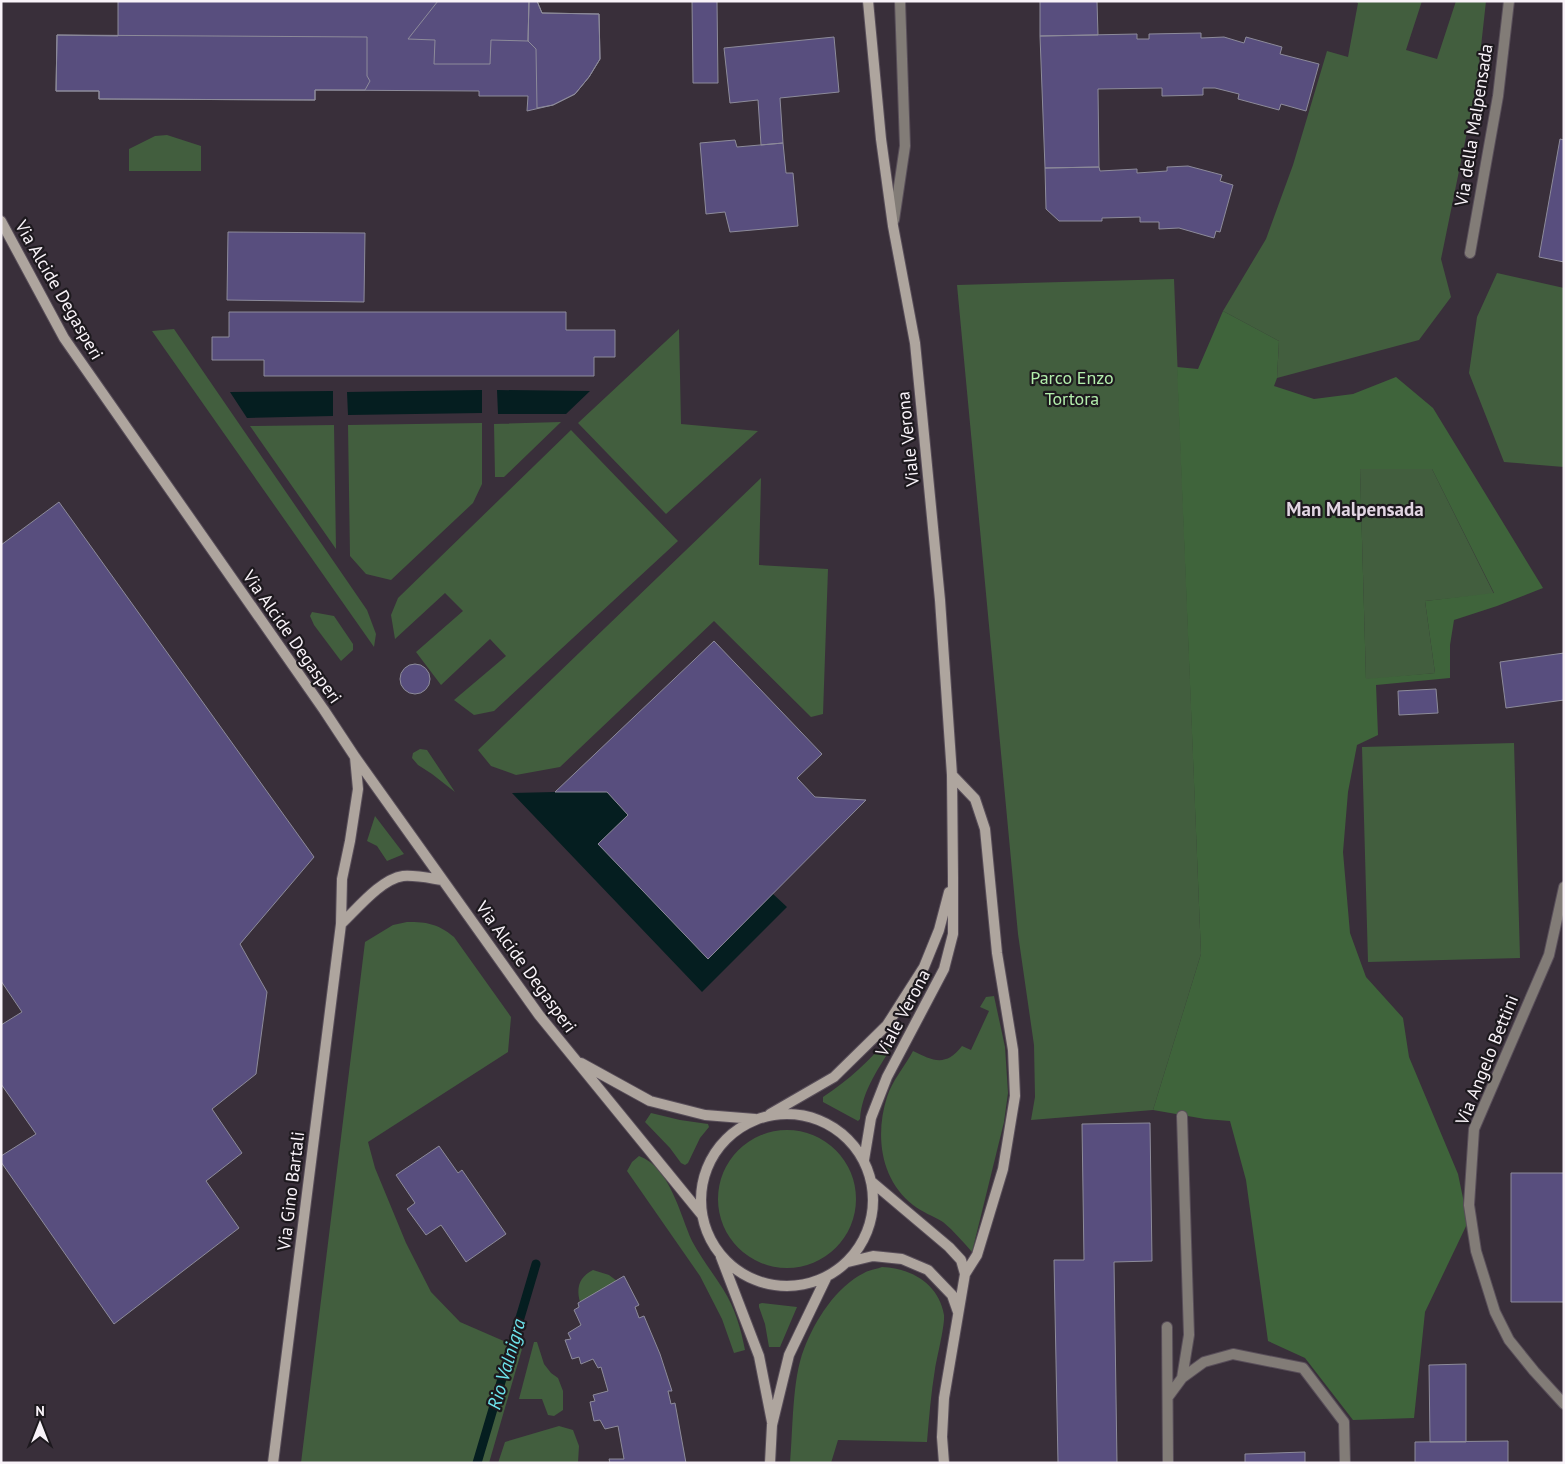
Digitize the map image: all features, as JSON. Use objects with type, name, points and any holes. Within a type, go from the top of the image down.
[{"type":"main road","name":"Viale Verona","points":[[864,1160],[871,1118],[887,1078],[944,969],[952,934],[954,877],[952,775],[940,600],[915,343],[893,226],[881,139],[868,1]]},
{"type":"main road","name":"Via Alcide Degasperi","points":[[1,221],[64,338],[355,757],[539,1015],[702,1215]]},
{"type":"main road","name":"Via Gino Bartali","points":[[273,1463],[342,924],[342,879],[358,789],[355,757]]},
{"type":"main road","points":[[952,775],[975,799],[985,828],[997,953],[1013,1050],[1015,1096],[1003,1169],[977,1255],[965,1274]]},
{"type":"main road","points":[[342,924],[383,884],[401,876],[419,876],[442,880]]},
{"type":"main road","name":"Viale Verona","points":[[770,1115],[834,1076],[887,1025],[924,967],[939,930],[954,877]]},
{"type":"main road","name":"Via Alcide Degasperi","points":[[576,1060],[650,1100],[705,1115],[756,1119]]},
{"type":"main road","points":[[720,1254],[736,1269],[756,1281],[780,1286],[806,1283],[827,1276],[848,1262],[861,1245],[870,1226],[874,1205],[872,1182],[864,1160],[848,1138],[824,1122],[798,1114],[770,1115],[756,1119],[735,1130],[718,1147],[706,1168],[701,1192],[702,1215],[708,1235],[720,1254],[759,1356],[772,1425]]},
{"type":"main road","points":[[872,1182],[949,1247],[960,1260],[965,1274],[944,1398],[942,1437],[944,1463]]},
{"type":"main road","points":[[848,1262],[873,1256],[902,1259],[928,1270],[952,1294],[958,1313]]},
{"type":"main road","points":[[770,1463],[772,1425],[790,1355],[827,1276]]},
{"type":"street","points":[[893,226],[905,146],[900,1]]},
{"type":"street","name":"Via della Malpensada","points":[[1470,253],[1498,96],[1509,1]]},
{"type":"street","name":"Via Angelo Bettini","points":[[1564,887],[1549,955],[1474,1129],[1469,1205],[1476,1251],[1495,1312],[1509,1340],[1564,1404]]},
{"type":"street","points":[[1182,1116],[1189,1335],[1182,1378]]},
{"type":"street","points":[[1167,1327],[1168,1463]]},
{"type":"street","points":[[1168,1397],[1182,1378],[1204,1362],[1233,1354],[1303,1368],[1344,1422],[1345,1463]]},
{"type":"green space","points":[[1355,1],[1422,1],[1406,50],[1437,59],[1456,1],[1486,1],[1477,83],[1441,259],[1451,297],[1419,340],[1277,378],[1279,341],[1223,311],[1266,239],[1293,165],[1327,51],[1348,57],[1358,3]]},
{"type":"green space","points":[[167,135],[201,146],[201,171],[129,171],[129,149],[155,136]]},
{"type":"green space","points":[[1497,273],[1564,288],[1564,467],[1504,462],[1469,373],[1477,317]]},
{"type":"green space","name":"Parco Enzo Tortora","points":[[1174,279],[1201,954],[1153,1110],[1031,1120],[1035,1097],[1034,1045],[1018,934],[957,285]]},
{"type":"green space","points":[[1223,311],[1279,341],[1277,378],[1274,386],[1314,399],[1353,394],[1396,377],[1433,408],[1543,588],[1454,620],[1450,645],[1450,678],[1376,685],[1378,735],[1357,745],[1348,792],[1343,852],[1350,933],[1366,977],[1403,1018],[1409,1057],[1458,1174],[1468,1222],[1425,1312],[1414,1418],[1353,1420],[1305,1358],[1268,1341],[1246,1180],[1230,1121],[1205,1119],[1153,1110],[1201,954],[1177,367],[1198,369]],"holes":[[[1360,469],[1432,469],[1494,593],[1425,601],[1435,673],[1366,679]]]},
{"type":"green space","points":[[174,329],[367,610],[376,634],[374,647],[152,331]]},
{"type":"green space","points":[[679,329],[681,424],[758,431],[666,514],[578,423]]},
{"type":"green space","points":[[561,422],[504,477],[495,477],[494,424]]},
{"type":"green space","points":[[482,423],[482,484],[473,503],[391,580],[366,574],[350,556],[348,425]]},
{"type":"green space","points":[[334,425],[336,549],[250,426]]},
{"type":"green space","points":[[571,430],[678,541],[494,711],[474,715],[454,700],[506,656],[490,639],[441,685],[416,652],[463,611],[445,593],[395,639],[391,615],[398,598]]},
{"type":"green space","points":[[1360,469],[1432,469],[1494,594],[1425,601],[1435,673],[1366,680]]},
{"type":"green space","points":[[761,478],[759,565],[828,569],[823,714],[811,717],[714,621],[560,767],[516,775],[491,766],[478,750]]},
{"type":"green space","points":[[312,612],[334,616],[353,644],[353,650],[341,661],[314,625],[310,616]]},
{"type":"green space","points":[[1514,743],[1520,958],[1368,962],[1362,747]]},
{"type":"green space","points":[[420,749],[427,750],[455,792],[418,765],[412,758],[413,753]]},
{"type":"green space","points":[[375,816],[404,854],[387,861],[377,846],[367,841]]},
{"type":"green space","points":[[407,922],[432,925],[443,929],[454,937],[511,1017],[508,1052],[368,1142],[375,1168],[406,1243],[431,1292],[460,1322],[522,1349],[489,1463],[301,1463],[365,942],[393,925]]},
{"type":"green space","points":[[994,996],[1005,1047],[1008,1093],[1004,1122],[972,1252],[943,1222],[913,1205],[893,1182],[883,1156],[881,1126],[889,1091],[913,1051],[939,1060],[950,1057],[962,1046],[971,1050],[989,1011],[980,1007],[986,997]]},
{"type":"green space","points":[[889,1038],[895,1042],[868,1088],[858,1121],[823,1102],[823,1097],[858,1070]]},
{"type":"green space","points":[[651,1113],[708,1124],[709,1127],[700,1138],[688,1163],[685,1165],[681,1163],[670,1148],[645,1122]]},
{"type":"green space","points":[[787,1130],[813,1136],[825,1142],[835,1151],[844,1161],[850,1173],[856,1199],[850,1225],[844,1237],[835,1247],[825,1256],[813,1262],[787,1268],[761,1262],[749,1256],[739,1247],[730,1237],[724,1225],[718,1199],[724,1173],[730,1161],[739,1151],[749,1142],[761,1136]]},
{"type":"green space","points":[[639,1156],[659,1170],[673,1193],[692,1241],[731,1304],[745,1350],[734,1353],[722,1319],[700,1276],[627,1171],[632,1162]]},
{"type":"green space","points":[[882,1267],[913,1274],[930,1286],[941,1304],[944,1315],[932,1387],[927,1442],[838,1440],[831,1463],[790,1463],[797,1375],[804,1349],[814,1327],[828,1305],[844,1287],[864,1273]]},
{"type":"green space","points":[[593,1270],[609,1275],[617,1281],[580,1302],[578,1292],[580,1283],[584,1276]]},
{"type":"green space","points":[[759,1304],[797,1307],[780,1347],[769,1347],[765,1324],[759,1307]]},
{"type":"green space","points":[[534,1342],[537,1342],[544,1364],[558,1378],[563,1391],[563,1410],[554,1416],[548,1415],[542,1399],[519,1399]]},
{"type":"green space","points":[[559,1426],[573,1430],[579,1446],[578,1463],[498,1463],[505,1442]]},
{"type":"shaded area","points":[[482,390],[482,413],[348,415],[347,392]]},
{"type":"shaded area","points":[[497,390],[590,391],[566,414],[498,414]]},
{"type":"shaded area","points":[[333,391],[333,416],[247,418],[230,392]]},
{"type":"shaded area","points":[[607,792],[628,815],[598,844],[773,894],[787,907],[702,992],[512,793]]},
{"type":"building","points":[[118,1],[537,1],[542,13],[599,14],[600,59],[589,77],[575,94],[553,105],[527,111],[528,96],[479,96],[479,91],[315,90],[315,100],[99,99],[99,91],[56,91],[57,35],[118,36]]},
{"type":"building","points":[[438,1],[529,1],[528,41],[491,40],[490,64],[434,64],[435,40],[408,39]]},
{"type":"building","points":[[529,1],[537,1],[542,13],[599,14],[600,59],[589,77],[575,94],[553,105],[537,108],[536,49],[528,41]]},
{"type":"building","points":[[692,1],[717,1],[718,83],[693,83]]},
{"type":"building","points":[[1040,1],[1097,1],[1098,35],[1040,36]]},
{"type":"building","points":[[1201,33],[1201,38],[1224,37],[1244,43],[1246,37],[1282,47],[1280,54],[1319,64],[1306,111],[1281,104],[1279,110],[1238,99],[1239,94],[1215,88],[1203,88],[1203,95],[1162,96],[1162,88],[1098,89],[1099,167],[1045,168],[1040,36],[1137,34],[1137,39],[1149,39],[1149,34]]},
{"type":"building","points":[[57,35],[367,37],[367,76],[370,81],[365,90],[315,90],[315,100],[99,99],[99,91],[56,91]]},
{"type":"building","points":[[834,37],[839,92],[780,98],[783,143],[761,145],[758,100],[730,103],[724,48]]},
{"type":"building","points":[[1560,139],[1564,140],[1564,262],[1539,257]]},
{"type":"building","points":[[735,140],[737,147],[783,143],[786,173],[793,173],[798,226],[730,232],[725,212],[706,214],[700,143]]},
{"type":"building","points":[[1188,166],[1222,175],[1220,181],[1233,185],[1220,232],[1216,231],[1214,238],[1179,228],[1159,229],[1159,222],[1140,222],[1140,217],[1102,218],[1102,221],[1059,221],[1046,209],[1045,168],[1099,167],[1100,171],[1137,169],[1137,173],[1167,171],[1167,167]]},
{"type":"building","points":[[228,232],[365,233],[364,302],[227,300]]},
{"type":"building","points":[[229,312],[566,312],[566,330],[615,330],[615,357],[594,357],[594,376],[264,376],[264,360],[212,360],[212,337],[229,337]]},
{"type":"building","points":[[59,502],[314,857],[240,944],[267,992],[256,1074],[212,1109],[242,1153],[206,1181],[239,1228],[114,1324],[1,1162],[1,1156],[36,1134],[1,1084],[1,1025],[22,1012],[1,981],[1,545]]},
{"type":"building","points":[[714,641],[822,754],[797,778],[815,797],[866,800],[708,959],[598,844],[628,815],[607,792],[555,792]]},
{"type":"building","points":[[1564,653],[1564,700],[1506,708],[1500,662]]},
{"type":"building","points":[[415,664],[425,669],[430,679],[425,689],[415,694],[405,689],[400,679],[405,669]]},
{"type":"building","points":[[1436,689],[1438,713],[1399,715],[1398,691]]},
{"type":"building","points":[[1150,1123],[1152,1261],[1114,1262],[1117,1463],[1058,1463],[1054,1260],[1084,1260],[1082,1124]]},
{"type":"building","points":[[439,1146],[458,1173],[462,1170],[506,1234],[466,1262],[441,1225],[426,1235],[407,1209],[415,1203],[396,1175]]},
{"type":"building","points":[[1511,1173],[1564,1173],[1564,1302],[1511,1302]]},
{"type":"building","points":[[624,1276],[639,1305],[635,1307],[639,1318],[644,1316],[660,1354],[672,1391],[668,1391],[671,1404],[675,1403],[686,1463],[610,1463],[609,1459],[624,1459],[618,1426],[605,1429],[600,1420],[594,1421],[590,1402],[595,1401],[593,1395],[608,1391],[601,1367],[598,1368],[593,1359],[581,1364],[579,1357],[572,1359],[565,1340],[571,1339],[568,1333],[581,1325],[574,1310],[579,1307],[578,1303]]},
{"type":"building","points":[[1466,1364],[1466,1442],[1430,1442],[1429,1365]]},
{"type":"building","points":[[1508,1441],[1508,1463],[1415,1463],[1415,1442]]},
{"type":"building","points":[[1305,1452],[1305,1463],[1245,1463],[1245,1454]]},
{"type":"waterway","name":"Rio Valnigra","points":[[477,1463],[536,1264]]},
{"type":"district","name":"Man Malpensada","points":[[1355,509]]}]
